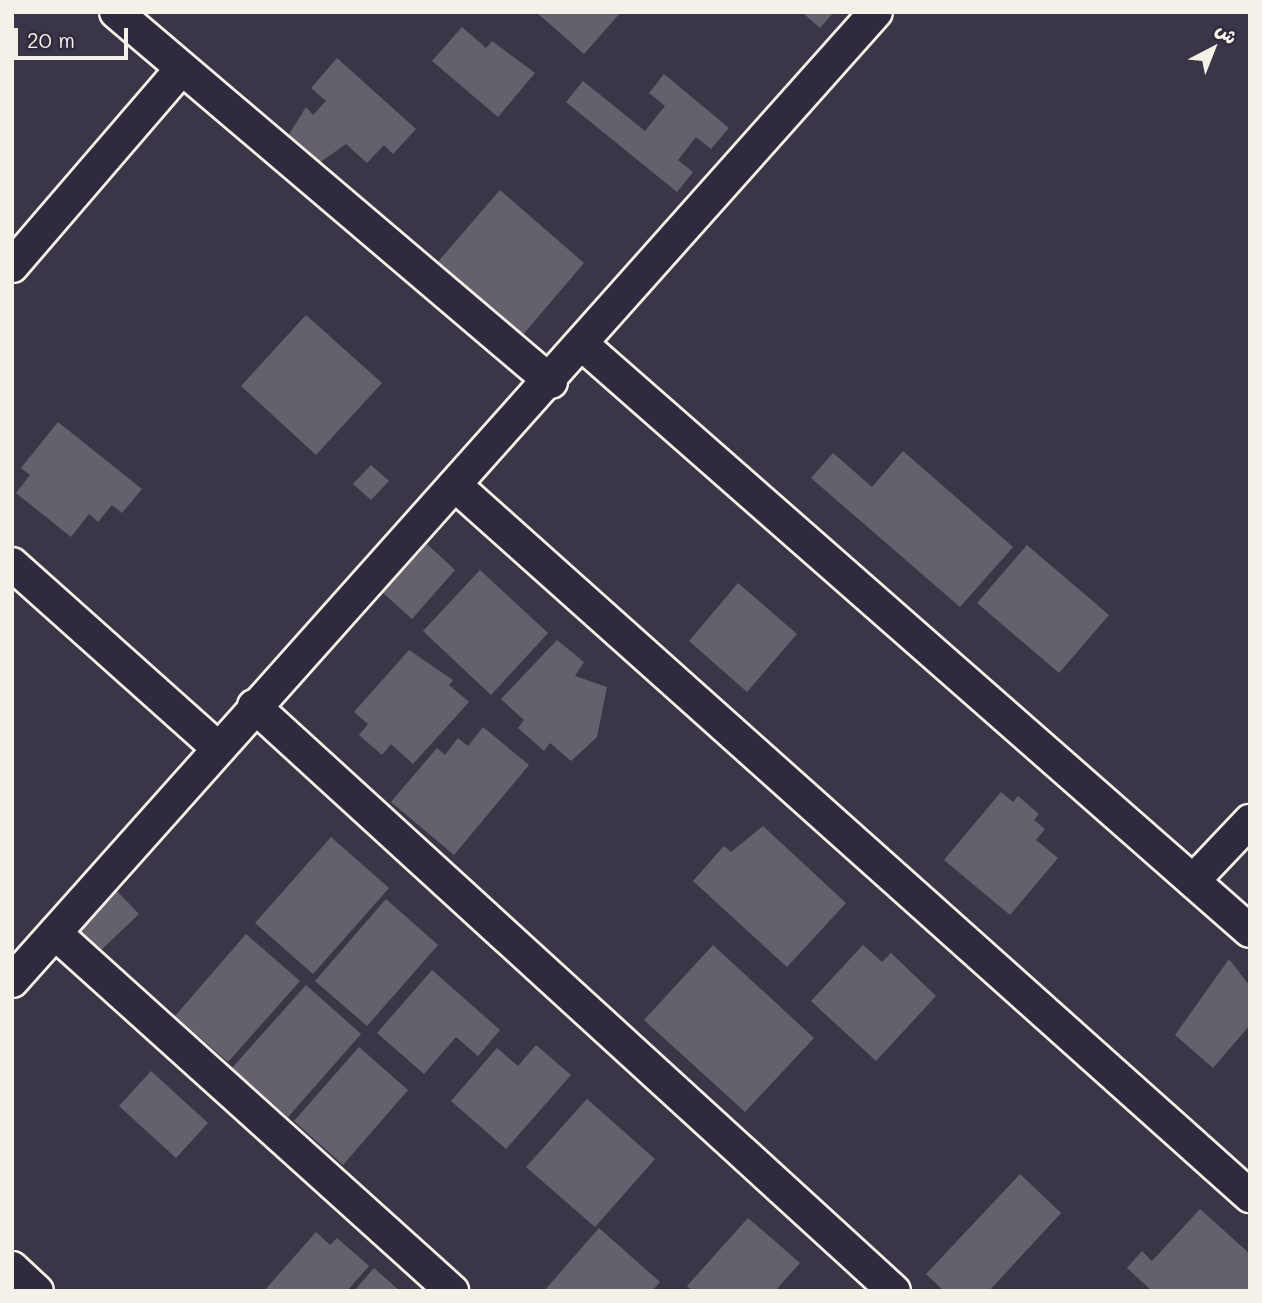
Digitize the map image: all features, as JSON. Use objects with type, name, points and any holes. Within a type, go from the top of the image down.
[{"type":"street","points":[[116,12],[180,71],[551,382]]},
{"type":"street","points":[[12,981],[254,706],[584,346],[876,12]]},
{"type":"street","points":[[12,266],[180,71]]},
{"type":"street","points":[[584,346],[1250,931]]},
{"type":"street","points":[[455,485],[1250,1196]]},
{"type":"street","points":[[12,564],[218,748]]},
{"type":"street","points":[[254,706],[894,1291]]},
{"type":"street","points":[[1193,881],[1250,821]]},
{"type":"street","points":[[55,933],[452,1291]]},
{"type":"street","points":[[12,1268],[37,1291]]},
{"type":"building","points":[[536,12],[621,12],[584,54]]},
{"type":"building","points":[[802,12],[834,12],[820,28]]},
{"type":"building","points":[[462,27],[486,48],[492,41],[535,73],[498,117],[432,61]]},
{"type":"building","points":[[337,58],[416,129],[393,154],[384,145],[367,163],[346,144],[319,163],[288,136],[306,107],[313,115],[326,101],[311,88]]},
{"type":"building","points":[[664,74],[729,128],[711,149],[696,137],[678,160],[693,172],[677,192],[566,102],[583,81],[645,131],[665,106],[649,93]]},
{"type":"building","points":[[500,190],[584,263],[515,344],[430,271]]},
{"type":"building","points":[[306,315],[382,383],[316,455],[241,386]]},
{"type":"building","points":[[58,422],[142,489],[122,513],[112,505],[98,522],[89,514],[71,537],[16,493],[30,475],[21,468]]},
{"type":"building","points":[[903,451],[1013,547],[960,607],[811,478],[833,453],[872,487]]},
{"type":"building","points":[[371,465],[389,481],[371,500],[353,484]]},
{"type":"building","points":[[427,544],[455,570],[412,619],[383,593]]},
{"type":"building","points":[[1027,545],[1109,615],[1059,673],[977,603]]},
{"type":"building","points":[[480,570],[548,633],[491,695],[423,631]]},
{"type":"building","points":[[738,583],[797,634],[747,692],[689,641]]},
{"type":"building","points":[[557,640],[584,662],[575,676],[607,687],[597,737],[571,761],[550,743],[544,751],[518,728],[524,720],[501,699]]},
{"type":"building","points":[[409,650],[453,680],[449,685],[469,702],[413,764],[391,744],[382,755],[359,735],[368,724],[354,712]]},
{"type":"building","points":[[483,727],[529,765],[454,855],[391,802],[437,748],[445,755],[458,738],[468,746]]},
{"type":"building","points":[[1001,792],[1013,802],[1018,796],[1039,814],[1034,820],[1045,829],[1036,840],[1058,858],[1010,915],[944,860]]},
{"type":"building","points":[[763,826],[846,903],[787,967],[693,881],[724,846],[731,852]]},
{"type":"building","points":[[331,837],[389,888],[313,974],[255,923]]},
{"type":"building","points":[[115,889],[139,914],[98,953],[75,929]]},
{"type":"building","points":[[386,899],[438,945],[367,1026],[315,981]]},
{"type":"building","points":[[246,934],[300,981],[228,1062],[175,1016]]},
{"type":"building","points":[[713,945],[814,1038],[745,1112],[644,1020]]},
{"type":"building","points":[[863,945],[882,962],[891,953],[936,996],[876,1061],[811,1001]]},
{"type":"building","points":[[1229,959],[1249,985],[1250,1025],[1213,1068],[1175,1035]]},
{"type":"building","points":[[432,970],[500,1030],[478,1056],[456,1037],[424,1074],[377,1033]]},
{"type":"building","points":[[306,985],[361,1034],[288,1117],[232,1068]]},
{"type":"building","points":[[536,1045],[571,1075],[506,1149],[451,1101],[497,1048],[518,1066]]},
{"type":"building","points":[[359,1047],[408,1090],[343,1165],[294,1121]]},
{"type":"building","points":[[151,1071],[208,1123],[176,1158],[119,1106]]},
{"type":"building","points":[[587,1099],[655,1159],[595,1227],[526,1167]]},
{"type":"building","points":[[1020,1174],[1061,1213],[989,1291],[944,1291],[926,1274]]},
{"type":"building","points":[[1200,1209],[1250,1254],[1250,1291],[1152,1291],[1127,1268],[1142,1251],[1152,1261]]},
{"type":"building","points":[[748,1218],[800,1263],[775,1291],[692,1291],[687,1286]]},
{"type":"building","points":[[599,1228],[660,1282],[652,1291],[544,1291]]},
{"type":"building","points":[[316,1232],[330,1245],[337,1238],[369,1266],[347,1291],[264,1291]]},
{"type":"building","points":[[374,1268],[400,1291],[354,1291]]}]
